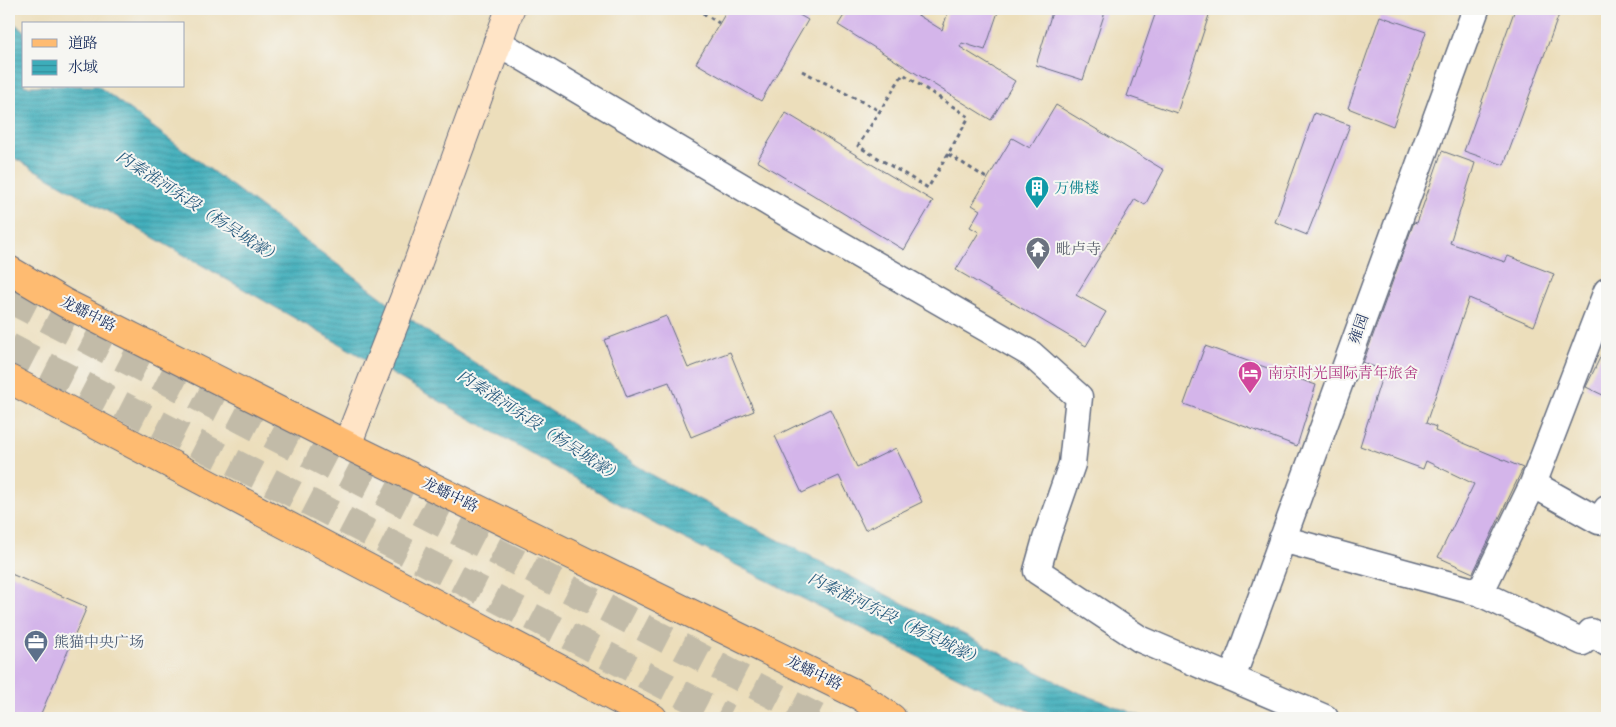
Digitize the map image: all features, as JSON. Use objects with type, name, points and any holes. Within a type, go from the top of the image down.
[{"type":"main road","name":"龙蟠中路","points":[[9,270],[65,304],[347,445],[860,696],[892,718]]},
{"type":"main road","points":[[9,292],[16,289],[65,304]]},
{"type":"main road","points":[[15,380],[653,718]]},
{"type":"street","points":[[347,445],[368,386],[413,276],[510,9]]},
{"type":"street","name":"雍园","points":[[1232,678],[1476,9]]},
{"type":"street","points":[[497,42],[793,217],[1031,354],[1079,397],[1072,464],[1037,571],[1140,639],[1325,718]]},
{"type":"street","points":[[1480,593],[1534,484],[1607,291]]},
{"type":"street","points":[[1534,484],[1599,522],[1607,509]]},
{"type":"street","points":[[1282,539],[1480,593],[1583,642],[1591,632],[1607,643]]},
{"type":"path","points":[[696,9],[719,23]]},
{"type":"path","points":[[802,71],[880,111]]},
{"type":"path","points":[[903,74],[969,117],[948,154],[928,188],[858,146],[903,74]]},
{"type":"path","points":[[948,154],[988,179]]},
{"type":"water","name":"内秦淮河东段（杨吴城濠）","points":[[9,19],[22,29],[22,88],[101,88],[439,340],[655,477],[1075,691],[1146,718],[1045,718],[1000,698],[651,522],[9,155]]},
{"type":"building","points":[[728,9],[789,9],[808,20],[761,101],[696,63]]},
{"type":"building","points":[[848,9],[908,9],[942,30],[949,9],[999,9],[985,50],[962,43],[960,47],[1015,81],[991,120],[838,25]]},
{"type":"building","points":[[1053,9],[1106,9],[1083,80],[1036,65]]},
{"type":"building","points":[[1157,9],[1211,9],[1177,113],[1127,96]]},
{"type":"building","points":[[1515,9],[1561,9],[1504,165],[1464,151]]},
{"type":"building","points":[[1380,16],[1426,32],[1393,126],[1348,108]]},
{"type":"building","name":"万佛楼","points":[[1056,105],[1164,170],[1145,205],[1135,199],[1076,295],[1106,312],[1086,346],[956,270],[979,232],[970,227],[980,210],[972,205],[1012,138],[1030,148]]},
{"type":"building","points":[[786,113],[933,201],[904,250],[757,161]]},
{"type":"building","points":[[1314,113],[1350,125],[1307,235],[1275,222]]},
{"type":"building","points":[[1442,151],[1475,163],[1450,243],[1505,262],[1508,256],[1554,274],[1534,326],[1469,298],[1426,423],[1436,427],[1435,431],[1523,468],[1473,573],[1438,557],[1474,484],[1426,461],[1423,469],[1360,446],[1384,370],[1363,363],[1414,222],[1417,223]]},
{"type":"building","points":[[666,316],[688,368],[730,352],[754,411],[691,437],[669,382],[627,397],[604,340]]},
{"type":"building","points":[[1607,343],[1607,397],[1586,387]]},
{"type":"building","name":"南京时光国际青年旅舍","points":[[1205,346],[1316,385],[1297,446],[1184,404]]},
{"type":"building","points":[[830,409],[857,467],[896,448],[922,502],[865,530],[839,476],[802,493],[775,436]]},
{"type":"building","name":"熊猫中央广场","points":[[9,573],[87,607],[39,718],[9,718]]},
{"type":"tunnel","points":[[9,299],[818,718]]},
{"type":"tunnel","points":[[9,347],[728,718]]},
{"type":"place","name":"万佛楼","points":[[1037,209]]},
{"type":"place","name":"毗卢寺","points":[[1038,270]]},
{"type":"place","name":"南京时光国际青年旅舍","points":[[1250,394]]},
{"type":"place","name":"熊猫中央广场","points":[[36,663]]}]
